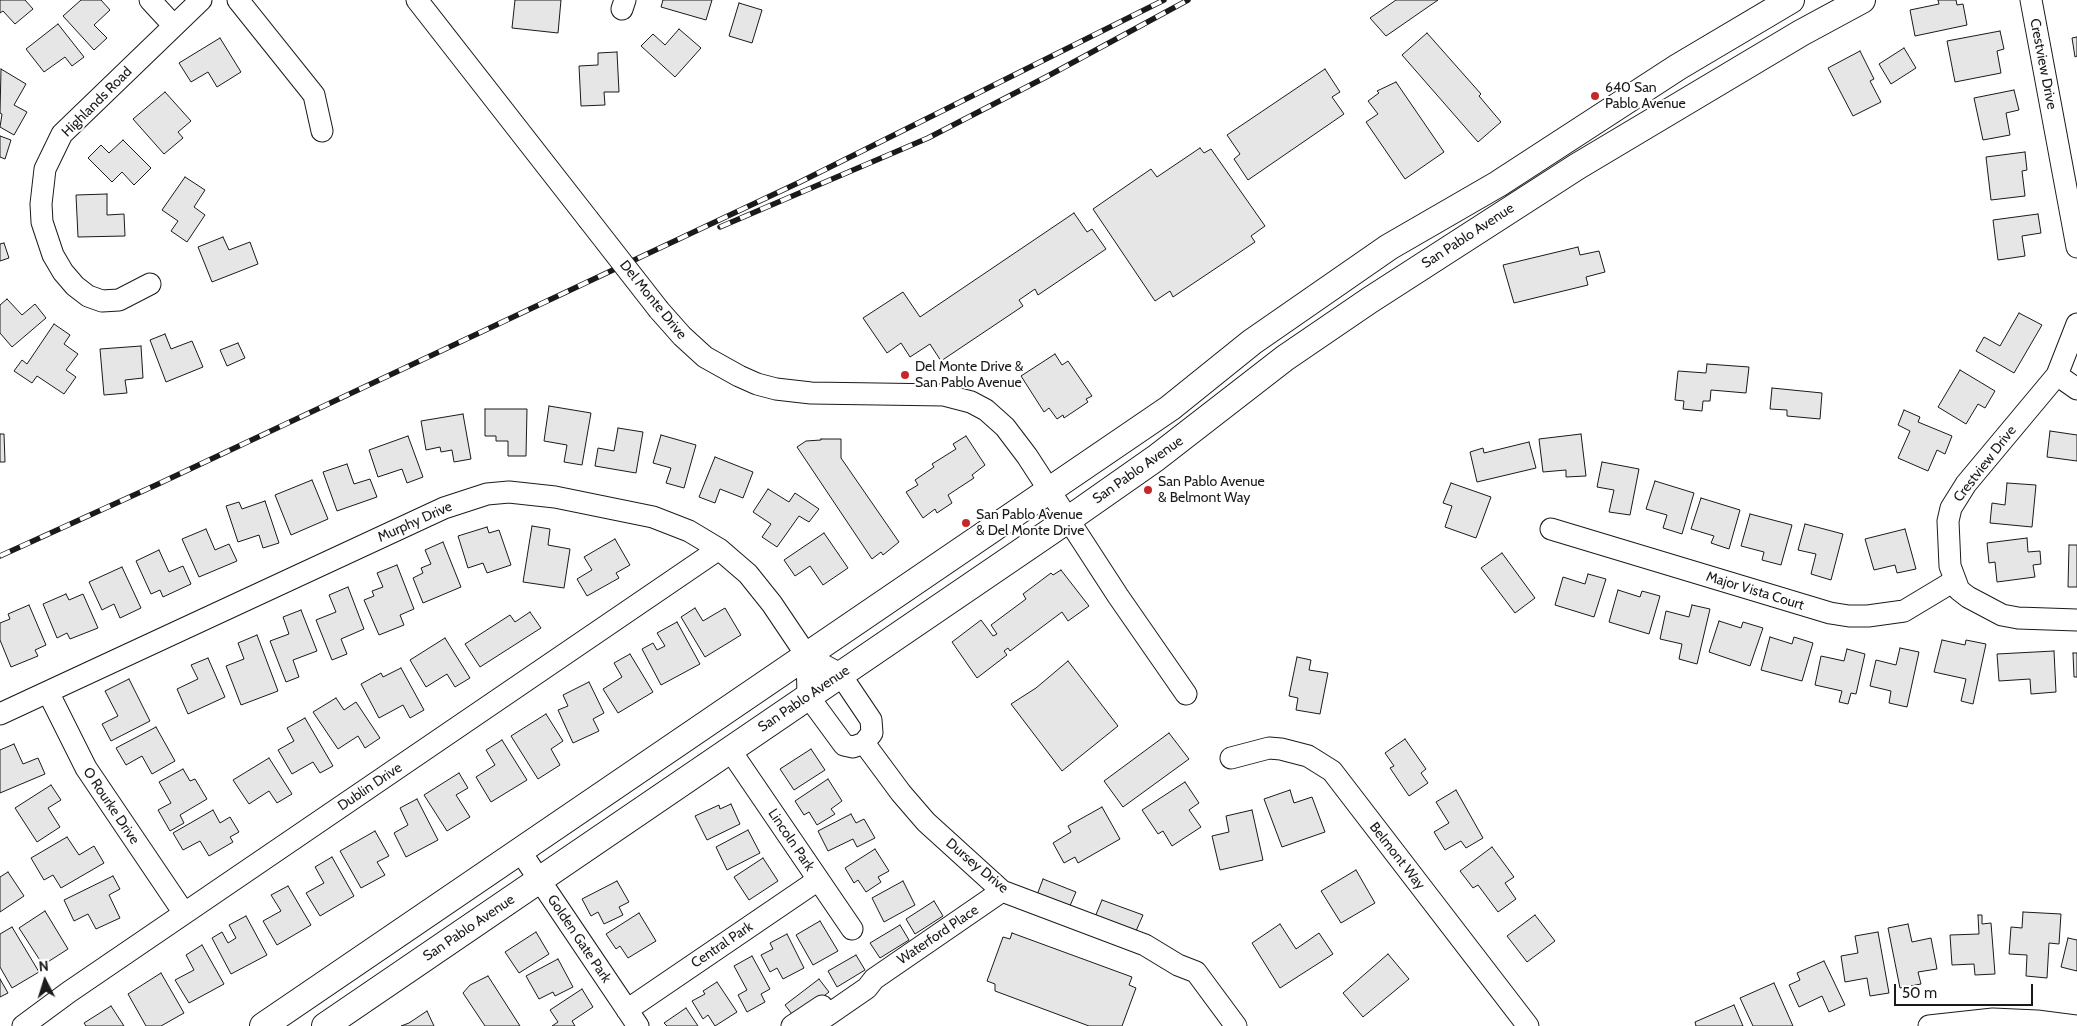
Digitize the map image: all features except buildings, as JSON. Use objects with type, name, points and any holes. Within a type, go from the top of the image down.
[{"type":"main road","name":"San Pablo Avenue","points":[[263,1026],[1170,408],[1252,342],[1396,242],[1498,184],[1670,72],[1791,0]]},
{"type":"main road","name":"San Pablo Avenue","points":[[325,1026],[1069,519],[1172,446],[1296,350],[1420,267],[1585,162],[1862,0]]},
{"type":"street","points":[[150,0],[174,26]]},
{"type":"street","name":"Highlands Road","points":[[150,284],[119,300],[102,301],[88,296],[63,272],[53,255],[42,222],[41,204],[45,169],[62,134],[201,0]]},
{"type":"street","points":[[238,0],[314,95],[322,130]]},
{"type":"street","name":"Del Monte Drive","points":[[418,0],[659,310],[682,336],[705,357],[739,376],[757,384],[776,389],[811,393],[936,394],[961,399],[978,406],[994,416],[1009,431],[1049,490]]},
{"type":"street","name":"Crestview Drive","points":[[2031,0],[2077,246]]},
{"type":"street","name":"Crestview Drive","points":[[1954,581],[1950,566],[1948,521],[1957,496],[2057,375],[2077,324]]},
{"type":"street","points":[[2057,375],[2077,389]]},
{"type":"street","points":[[1049,490],[1186,694]]},
{"type":"street","name":"Murphy Drive","points":[[0,714],[444,508],[487,494],[532,493],[639,514],[678,526],[718,549],[754,582],[807,656]]},
{"type":"street","name":"Major Vista Court","points":[[1552,529],[1830,613],[1849,616],[1868,616],[1904,611],[1954,581]]},
{"type":"street","name":"Dublin Drive","points":[[23,1026],[718,549]]},
{"type":"street","points":[[1954,581],[1959,590],[1968,597],[2002,615],[2018,618],[2077,620]]},
{"type":"street","points":[[807,656],[840,674],[871,720],[872,733],[864,743],[853,747],[844,745],[808,696],[807,656]]},
{"type":"street","name":"O Rourke Drive","points":[[48,692],[86,768],[184,914]]},
{"type":"street","name":"Dursey Drive","points":[[864,743],[901,793],[926,822],[1002,891],[1145,945],[1178,965],[1196,972],[1236,1026]]},
{"type":"street","name":"Belmont Way","points":[[1231,758],[1269,748],[1281,749],[1308,756],[1332,771],[1528,1026]]},
{"type":"street","name":"Lincoln Park","points":[[730,750],[852,929]]},
{"type":"street","name":"Golden Gate Park","points":[[520,851],[632,1018]]},
{"type":"street","name":"Central Park","points":[[632,1018],[818,880]]},
{"type":"street","name":"Waterford Place","points":[[812,1026],[867,988],[874,979],[1002,891]]},
{"type":"street","name":"Dursey Drive","points":[[1178,965],[1222,1026]]},
{"type":"street","name":"Waterford Place","points":[[792,1026],[861,979],[874,979]]},
{"type":"street","points":[[1929,1026],[1993,1019],[2037,1021],[2077,1026]]},
{"type":"railway","points":[[0,556],[156,485],[800,182],[1164,0]]},
{"type":"railway","points":[[720,227],[928,138],[1188,0]]},
{"type":"place","name":"640 San Pablo Avenue","points":[[1595,96]]},
{"type":"place","name":"Del Monte Drive & San Pablo Avenue","points":[[905,375]]},
{"type":"place","name":"San Pablo Avenue & Belmont Way","points":[[1148,490]]},
{"type":"place","name":"San Pablo Avenue & Del Monte Drive","points":[[966,523]]}]
